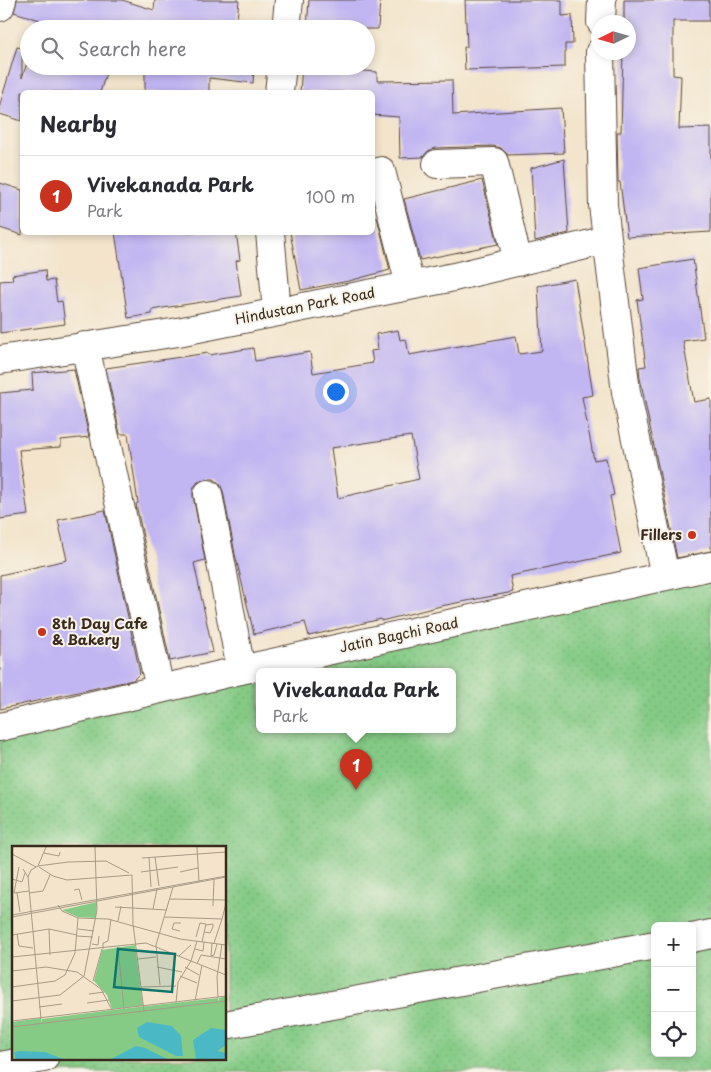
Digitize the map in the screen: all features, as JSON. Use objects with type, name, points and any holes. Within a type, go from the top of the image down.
[{"type":"street","points":[[0,7],[2,0]]},
{"type":"street","points":[[287,20],[289,0]]},
{"type":"street","points":[[601,15],[602,0]]},
{"type":"street","points":[[600,60],[603,205],[626,392],[665,576]]},
{"type":"street","points":[[279,90],[281,75]]},
{"type":"street","points":[[437,164],[494,162],[518,262]]},
{"type":"street","points":[[381,171],[410,285]]},
{"type":"street","points":[[270,235],[277,312]]},
{"type":"street","name":"Hindustan Park Road","points":[[0,360],[178,332],[454,277],[607,240]]},
{"type":"street","points":[[86,346],[160,689]]},
{"type":"street","points":[[208,494],[241,670]]},
{"type":"street","name":"Jatin Bagchi Road","points":[[0,727],[241,670],[711,566]]},
{"type":"street","points":[[696,937],[711,934]]},
{"type":"street","points":[[226,1025],[651,946]]},
{"type":"street","points":[[0,1066],[33,1060]]},
{"type":"green space","points":[[711,576],[711,1072],[0,1072],[0,733],[256,677],[256,733],[456,733],[456,668],[295,668]]},
{"type":"building","points":[[17,0],[122,0],[154,10],[155,0],[239,0],[237,20],[40,20],[14,12]]},
{"type":"building","points":[[309,0],[380,0],[378,29],[375,29],[375,20],[308,20]]},
{"type":"building","points":[[465,0],[562,0],[562,16],[572,15],[573,44],[565,44],[565,67],[465,70],[464,47],[467,47]]},
{"type":"building","points":[[624,0],[709,0],[709,21],[673,21],[673,75],[681,76],[679,129],[711,128],[711,232],[627,237],[620,182],[618,182],[617,132],[621,132],[623,60],[636,60],[636,15],[624,15]]},
{"type":"building","points":[[17,47],[20,48],[20,75],[22,75],[22,78],[23,75],[105,75],[101,90],[20,90],[20,120],[0,114],[0,104]]},
{"type":"building","points":[[375,72],[377,72],[377,81],[452,80],[453,115],[561,108],[564,153],[508,155],[501,148],[493,146],[436,148],[428,151],[423,157],[400,158],[399,117],[375,115],[375,90],[300,90],[301,75],[375,75]]},
{"type":"building","points":[[145,75],[253,75],[253,83],[209,78],[209,90],[145,90]]},
{"type":"building","points":[[564,159],[569,233],[535,241],[531,168]]},
{"type":"building","points":[[482,180],[498,244],[420,260],[404,199]]},
{"type":"building","points":[[0,183],[20,189],[20,234],[0,228]]},
{"type":"building","points":[[375,217],[377,217],[390,270],[349,281],[301,290],[291,235],[375,235]]},
{"type":"building","points":[[115,235],[236,235],[240,260],[236,261],[241,296],[152,310],[152,314],[128,318]]},
{"type":"building","points":[[693,259],[704,338],[683,341],[694,402],[711,399],[711,551],[677,558],[640,378],[639,367],[646,366],[637,300],[643,299],[639,268]]},
{"type":"building","points":[[45,270],[46,281],[54,280],[57,302],[62,301],[65,324],[0,333],[0,281],[13,280],[12,275]]},
{"type":"building","points":[[575,279],[593,395],[582,397],[594,460],[606,458],[614,495],[610,496],[621,553],[510,576],[513,592],[309,636],[305,622],[254,634],[235,554],[223,491],[220,484],[214,479],[205,479],[198,482],[193,488],[205,560],[194,563],[213,652],[170,661],[136,504],[138,503],[128,434],[120,434],[106,368],[253,348],[255,361],[310,352],[313,373],[373,363],[371,351],[378,350],[376,334],[398,330],[400,340],[406,339],[409,355],[516,336],[519,354],[542,351],[538,286]],"holes":[[[411,436],[419,479],[338,498],[331,448]]]},
{"type":"building","points":[[74,369],[89,437],[61,440],[61,447],[19,450],[28,515],[0,519],[0,393],[33,390],[32,373]]},
{"type":"building","points":[[105,510],[140,673],[133,680],[0,709],[0,575],[67,560],[58,520]]},
{"type":"place","name":"Fillers","points":[[692,535]]},
{"type":"place","name":"8th Day Cafe & Bakery","points":[[42,632]]},
{"type":"place","name":"Vivekanada Park","points":[[356,790]]}]
